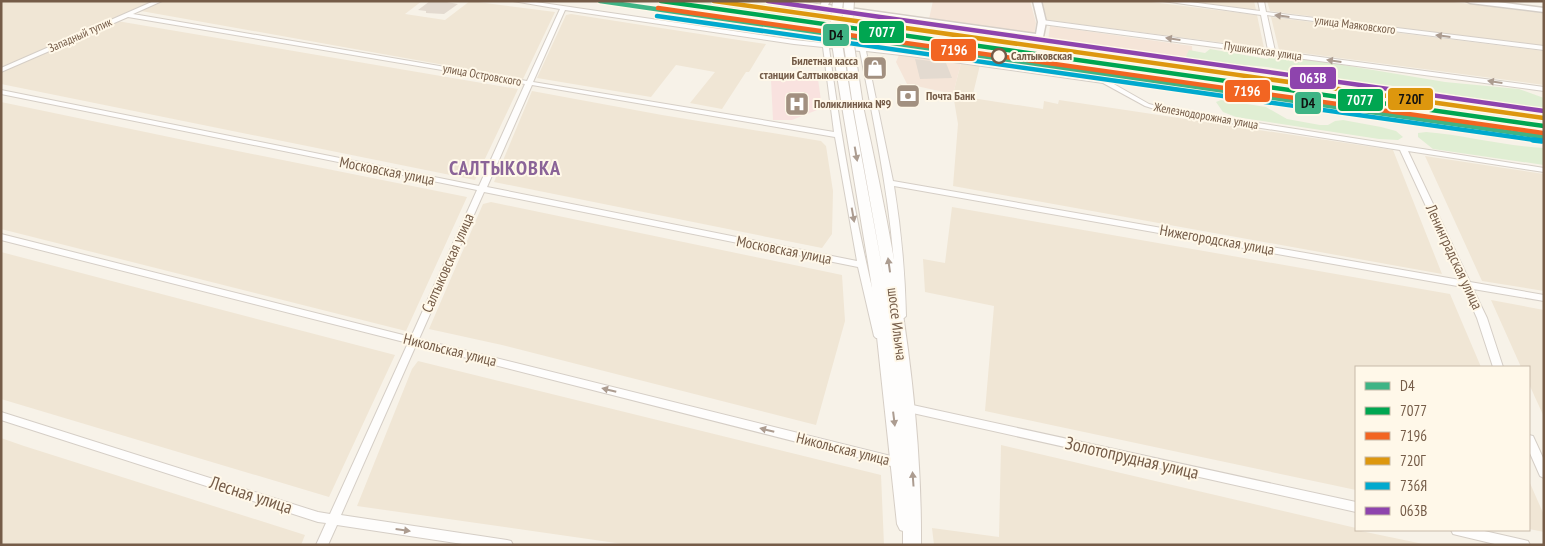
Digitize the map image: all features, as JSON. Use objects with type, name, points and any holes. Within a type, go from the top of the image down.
[{"type":"main road","points":[[842,3],[835,32],[852,106]]},
{"type":"main road","name":"шоссе Ильича","points":[[852,106],[884,231],[901,354],[908,408],[914,490],[910,545]]},
{"type":"main road","name":"шоссе Ильича","points":[[852,106],[875,264],[910,545]]},
{"type":"street","name":"Западный тупик","points":[[1,70],[159,1]]},
{"type":"street","name":"Железнодорожная улица","points":[[516,1],[826,46],[910,54],[1105,81],[1146,105],[1166,111],[1544,170]]},
{"type":"street","points":[[782,1],[825,4],[842,3],[1039,37],[1042,22],[1037,1]]},
{"type":"street","name":"улица Маяковского","points":[[1166,1],[1544,48]]},
{"type":"street","points":[[1260,1],[1272,53]]},
{"type":"street","points":[[1470,1],[1544,10]]},
{"type":"street","name":"Салтыковская улица","points":[[322,545],[562,8]]},
{"type":"street","name":"улица Островского","points":[[127,15],[838,135]]},
{"type":"street","name":"Пушкинская улица","points":[[1042,22],[1544,89]]},
{"type":"street","points":[[826,46],[838,135],[862,265],[887,369]]},
{"type":"street","points":[[863,50],[899,241],[902,277],[901,354]]},
{"type":"street","points":[[829,69],[835,62],[844,60],[859,63],[866,68]]},
{"type":"street","name":"Московская улица","points":[[1,92],[481,190],[862,265]]},
{"type":"street","name":"Ленинградская улица","points":[[1403,148],[1482,318],[1498,366]]},
{"type":"street","name":"Нижегородская улица","points":[[889,183],[1544,298]]},
{"type":"street","name":"Никольская улица","points":[[1,237],[899,463]]},
{"type":"street","points":[[890,386],[898,392],[902,392],[905,386]]},
{"type":"street","name":"Золотопрудная улица","points":[[908,408],[1355,507]]},
{"type":"street","name":"Лесная улица","points":[[1,416],[305,512],[333,519],[507,545]]},
{"type":"street","points":[[1530,441],[1544,473]]},
{"type":"street","points":[[1461,531],[1524,545]]},
{"type":"shaded area","points":[[1,1],[152,1],[1,68]]},
{"type":"shaded area","points":[[163,1],[422,1],[405,14],[445,20],[470,1],[555,12],[523,79],[141,11]]},
{"type":"shaded area","points":[[933,1],[1030,1],[1036,23],[1034,35],[929,19]]},
{"type":"shaded area","points":[[1041,1],[1143,1],[1257,15],[1264,48],[1046,20]]},
{"type":"shaded area","points":[[1187,1],[1254,1],[1256,10]]},
{"type":"shaded area","points":[[1267,1],[1445,1],[1544,13],[1544,46],[1270,11]]},
{"type":"shaded area","points":[[571,14],[766,44],[749,72],[746,72],[722,109],[690,103],[715,72],[676,65],[651,97],[537,78],[566,15]]},
{"type":"shaded area","points":[[1271,17],[1544,51],[1544,85],[1279,50]]},
{"type":"shaded area","points":[[117,21],[518,89],[475,180],[1,84],[1,72]]},
{"type":"shaded area","points":[[1050,26],[1192,46],[1193,61],[1048,41]]},
{"type":"shaded area","points":[[899,55],[961,63],[953,94],[907,84],[896,62]]},
{"type":"shaded area","points":[[961,63],[980,65],[972,98],[1043,109],[1044,101],[1058,104],[1059,100],[1393,150],[1442,274],[953,186],[958,124],[953,94]]},
{"type":"shaded area","name":"Поликлиника №9","points":[[818,79],[822,108],[792,120],[773,120],[771,80]]},
{"type":"shaded area","points":[[532,91],[821,141],[826,146],[833,191],[832,234],[822,248],[494,182]]},
{"type":"shaded area","points":[[1,102],[467,197],[406,331],[1,229]]},
{"type":"shaded area","points":[[1425,156],[1544,174],[1544,291],[1482,281]]},
{"type":"shaded area","points":[[491,202],[842,275],[845,321],[816,425],[502,345],[429,329],[483,204]]},
{"type":"shaded area","points":[[952,207],[1450,294],[1481,366],[1355,366],[1355,490],[985,411],[994,306],[925,292],[923,259],[945,263]]},
{"type":"shaded area","points":[[1,252],[395,355],[329,497],[1,399]]},
{"type":"shaded area","points":[[1491,300],[1544,310],[1544,417],[1530,386],[1530,366],[1521,366]]},
{"type":"shaded area","points":[[418,361],[881,475],[884,545],[630,545],[357,506],[412,369]]},
{"type":"shaded area","points":[[1,438],[305,535],[301,545],[1,545]]},
{"type":"shaded area","points":[[1001,445],[1355,528],[1355,531],[1428,545],[934,545],[932,528],[999,537]]},
{"type":"shaded area","points":[[1530,483],[1544,515],[1544,532],[1530,529]]},
{"type":"green space","points":[[678,1],[740,1],[829,13],[830,23]]},
{"type":"green space","points":[[1210,49],[1267,59],[1274,56],[1295,57],[1445,82],[1519,89],[1544,98],[1544,110],[1432,91],[1319,77],[1267,67],[1189,60],[1186,56],[1189,50],[1205,53]]},
{"type":"green space","points":[[1221,100],[1266,107],[1287,119],[1320,125],[1328,125],[1335,121],[1343,120],[1396,131],[1403,137],[1398,140],[1379,139],[1236,117],[1223,112],[1216,102]]},
{"type":"green space","points":[[1426,132],[1544,148],[1544,165],[1433,149],[1418,137],[1418,133]]},
{"type":"building","points":[[430,1],[458,4],[444,14],[426,13],[426,11],[418,10]]},
{"type":"building","points":[[915,59],[946,63],[952,78],[920,79]]},
{"type":"transit line","name":"D4","points":[[600,1],[1544,137]]},
{"type":"transit line","name":"7077","points":[[661,1],[1544,126]]},
{"type":"transit line","name":"720Г","points":[[714,1],[1544,118]]},
{"type":"transit line","name":"063В","points":[[768,1],[1544,111]]},
{"type":"transit line","name":"7196","points":[[658,8],[1543,133]]},
{"type":"transit line","name":"736Я","points":[[657,16],[1542,141]]},
{"type":"place","name":"Салтыковская","points":[[999,56]]},
{"type":"place","name":"Билетная касса станции Салтыковская","points":[[875,68]]},
{"type":"place","name":"Почта Банк","points":[[908,96]]},
{"type":"place","name":"Поликлиника №9","points":[[797,104]]},
{"type":"district","name":"САЛТЫКОВКА","points":[[505,168]]}]
